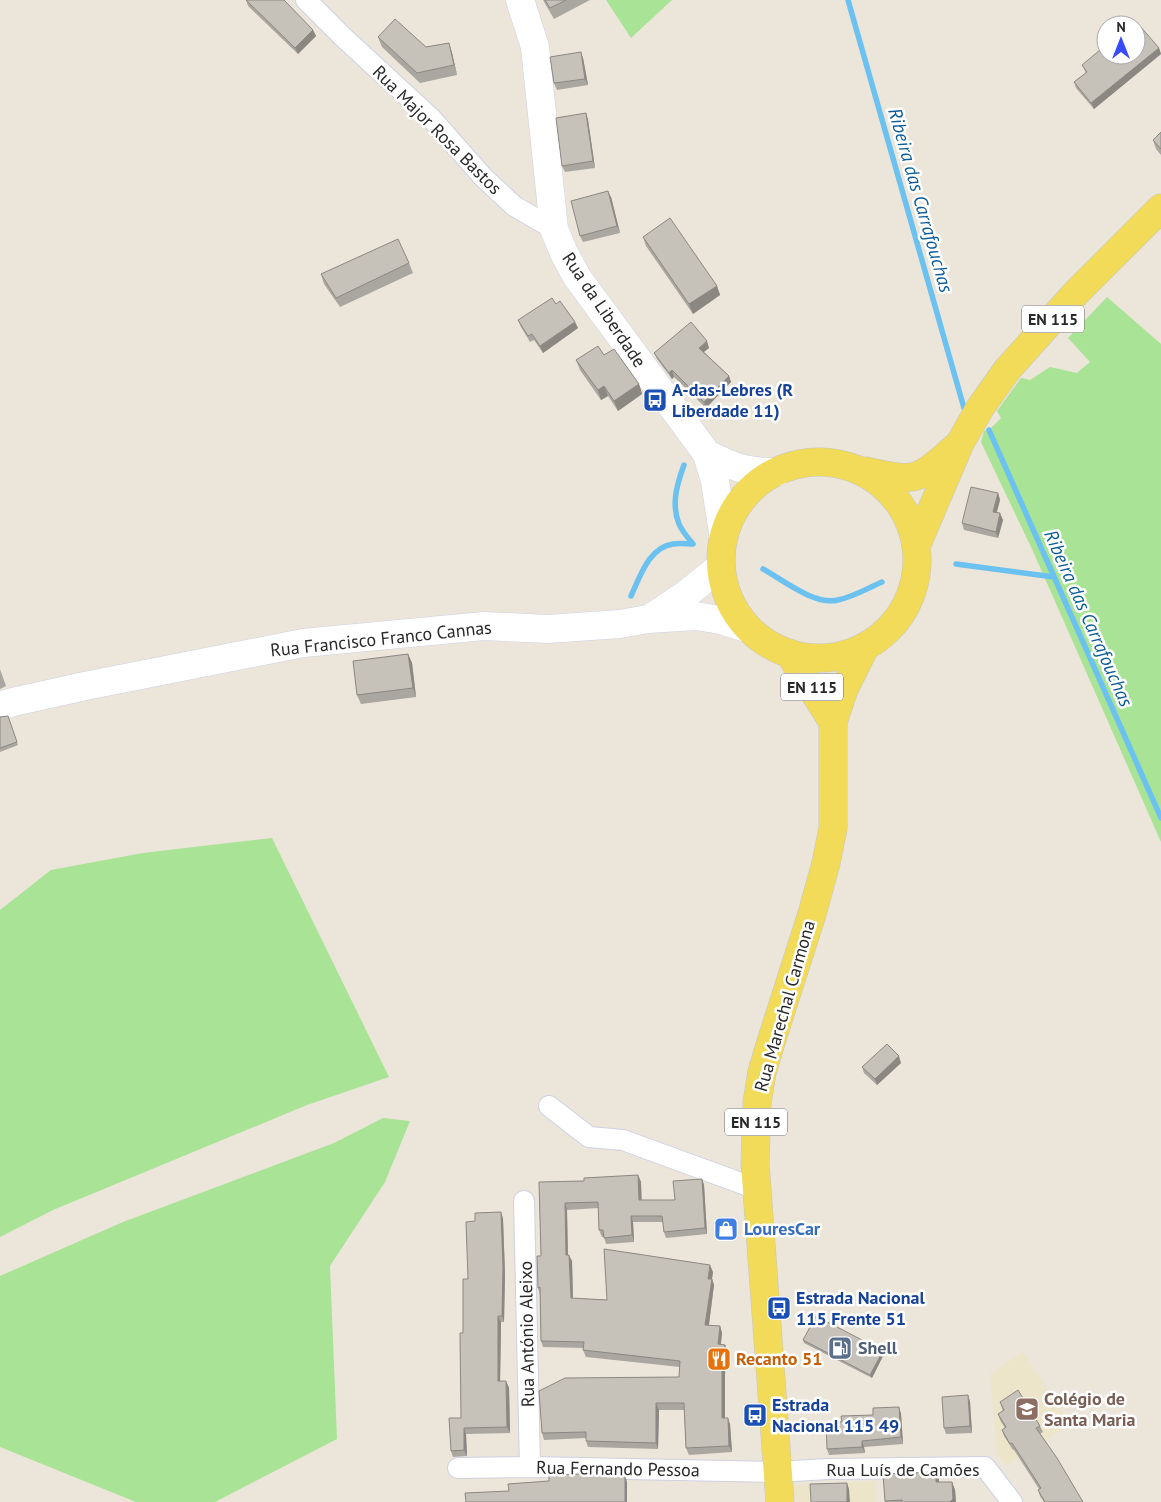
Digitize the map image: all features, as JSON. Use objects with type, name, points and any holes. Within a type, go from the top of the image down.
[{"type":"main road","name":"EN 115","points":[[917,544],[960,443],[980,408],[1007,370],[1076,294],[1161,208]]},
{"type":"main road","name":"EN 115","points":[[860,470],[888,489],[907,514],[917,544],[917,575],[907,605],[889,630],[864,649],[834,657],[802,657],[772,647],[747,628],[728,600],[720,567],[723,533],[738,502],[762,479],[793,465],[827,461],[887,476],[916,476],[932,466],[960,443]]},
{"type":"main road","name":"Rua Marechal Carmona","points":[[780,1502],[755,1163],[757,1103],[762,1072],[812,914],[826,863],[832,828],[833,722],[844,689],[864,649]]},
{"type":"main road","name":"EN 115","points":[[789,653],[833,722]]},
{"type":"street","name":"Rua Major Rosa Bastos","points":[[306,0],[343,37],[431,118],[484,178],[514,206],[554,229]]},
{"type":"street","name":"Rua da Liberdade","points":[[520,0],[535,47],[554,229],[577,277],[707,454],[715,481],[723,533]]},
{"type":"street","name":"Rua da Liberdade","points":[[707,454],[731,466],[754,472],[777,472]]},
{"type":"street","name":"Rua Francisco Franco Cannas","points":[[648,619],[685,595],[720,567]]},
{"type":"street","name":"Rua Francisco Franco Cannas","points":[[0,706],[76,688],[303,643],[484,626],[548,629],[696,616],[721,620],[747,628]]},
{"type":"street","points":[[549,1106],[589,1137],[623,1140],[757,1190]]},
{"type":"street","name":"Rua António Aleixo","points":[[524,1201],[530,1468]]},
{"type":"street","name":"Rua Luís de Camões","points":[[777,1472],[828,1469],[985,1467],[1012,1502]]},
{"type":"street","name":"Rua Fernando Pessoa","points":[[458,1468],[777,1472]]},
{"type":"shaded area","name":"Colégio de Santa Maria","points":[[1023,1352],[1071,1424],[1006,1466],[997,1453],[990,1374]]},
{"type":"shaded area","points":[[875,1481],[876,1502],[795,1502],[794,1485]]},
{"type":"green space","points":[[606,0],[672,0],[631,38]]},
{"type":"green space","points":[[1107,297],[1161,344],[1161,842],[1032,549],[981,442],[984,431],[992,427],[1001,418],[997,411],[1021,378],[1030,380],[1050,367],[1077,373],[1090,362],[1068,338]]},
{"type":"green space","points":[[272,838],[389,1077],[307,1105],[53,1210],[0,1237],[0,910],[51,870],[143,853]]},
{"type":"green space","points":[[383,1118],[410,1121],[385,1182],[330,1266],[337,1439],[215,1502],[136,1502],[0,1447],[0,1276],[123,1222],[334,1143]]},
{"type":"building","points":[[246,0],[284,0],[313,30],[295,48]]},
{"type":"building","points":[[545,0],[566,0],[550,8]]},
{"type":"building","points":[[395,19],[426,47],[449,43],[454,65],[417,73],[378,37]]},
{"type":"building","points":[[1146,33],[1159,48],[1146,59]]},
{"type":"building","points":[[581,52],[585,79],[554,83],[550,57]]},
{"type":"building","points":[[1096,53],[1096,65],[1138,65],[1091,103],[1074,82],[1087,72],[1082,65]]},
{"type":"building","points":[[586,113],[593,161],[562,166],[556,118]]},
{"type":"building","points":[[1161,132],[1161,149],[1153,140]]},
{"type":"building","points":[[608,191],[617,226],[580,236],[571,201]]},
{"type":"building","points":[[670,218],[717,286],[689,304],[643,237]]},
{"type":"building","points":[[398,239],[409,263],[336,298],[321,274]]},
{"type":"building","points":[[552,298],[556,304],[560,301],[575,322],[540,346],[532,334],[528,336],[518,320]]},
{"type":"building","points":[[691,322],[707,341],[699,348],[729,376],[704,402],[672,370],[669,373],[654,353]]},
{"type":"building","points":[[598,346],[604,355],[614,349],[639,384],[614,401],[604,386],[598,390],[576,360]]},
{"type":"building","points":[[971,487],[998,493],[993,512],[1000,513],[996,532],[962,523]]},
{"type":"building","points":[[408,654],[413,688],[357,695],[353,661]]},
{"type":"building","points":[[8,716],[17,742],[0,748],[0,717]]},
{"type":"building","points":[[887,1044],[899,1056],[875,1079],[862,1067]]},
{"type":"building","points":[[638,1175],[639,1200],[675,1200],[673,1181],[702,1179],[705,1228],[664,1232],[662,1216],[631,1216],[632,1235],[604,1238],[603,1230],[599,1230],[598,1202],[565,1203],[566,1255],[569,1255],[571,1298],[607,1300],[604,1249],[710,1265],[708,1279],[712,1279],[705,1325],[720,1326],[718,1344],[725,1345],[722,1368],[722,1418],[728,1418],[729,1446],[686,1448],[684,1403],[656,1403],[656,1443],[586,1441],[586,1432],[542,1433],[539,1391],[565,1378],[679,1377],[680,1361],[583,1350],[584,1342],[541,1341],[540,1287],[538,1288],[537,1256],[541,1256],[539,1182],[584,1181],[584,1178]]},
{"type":"building","points":[[501,1212],[503,1267],[502,1316],[498,1316],[498,1381],[506,1381],[507,1427],[464,1428],[464,1450],[451,1451],[449,1418],[461,1418],[460,1333],[463,1333],[463,1279],[468,1279],[466,1222],[475,1221],[475,1213]]},
{"type":"building","points":[[816,1316],[883,1351],[870,1375],[803,1340]]},
{"type":"building","points":[[1018,1390],[1040,1426],[1036,1428],[1057,1458],[1083,1502],[1045,1502],[1038,1490],[1041,1488],[1012,1443],[1010,1444],[1002,1430],[1006,1427],[998,1414],[1004,1410],[1000,1402]]},
{"type":"building","points":[[968,1395],[970,1426],[944,1428],[942,1397]]},
{"type":"building","points":[[899,1407],[901,1437],[862,1441],[862,1447],[827,1449],[826,1422],[842,1422],[841,1416],[873,1415],[873,1408]]},
{"type":"building","points":[[936,1472],[936,1482],[952,1482],[953,1499],[950,1502],[885,1501],[883,1474]]},
{"type":"building","points":[[549,1475],[625,1475],[625,1502],[466,1502],[465,1493],[509,1491],[508,1484],[549,1481]]},
{"type":"building","points":[[847,1483],[847,1502],[811,1502],[810,1484]]},
{"type":"waterway","name":"Ribeira das Carrafouchas","points":[[848,0],[964,408]]},
{"type":"waterway","name":"Ribeira das Carrafouchas","points":[[989,430],[1161,818]]},
{"type":"waterway","points":[[684,465],[677,487],[675,509],[680,527],[693,544]]},
{"type":"waterway","points":[[631,596],[646,564],[658,551],[665,546],[673,544],[693,544]]},
{"type":"waterway","points":[[956,564],[1054,577]]},
{"type":"waterway","points":[[763,569],[809,596],[829,601],[849,597],[882,582]]},
{"type":"place","name":"A-das-Lebres (R Liberdade 11)","points":[[655,400]]},
{"type":"place","name":"LouresCar","points":[[726,1229]]},
{"type":"place","name":"Estrada Nacional 115 Frente 51","points":[[779,1308]]},
{"type":"place","name":"Shell","points":[[840,1348]]},
{"type":"place","name":"Recanto 51","points":[[719,1359]]},
{"type":"place","name":"Colégio de Santa Maria","points":[[1027,1409]]},
{"type":"place","name":"Estrada Nacional 115 49","points":[[755,1415]]}]
